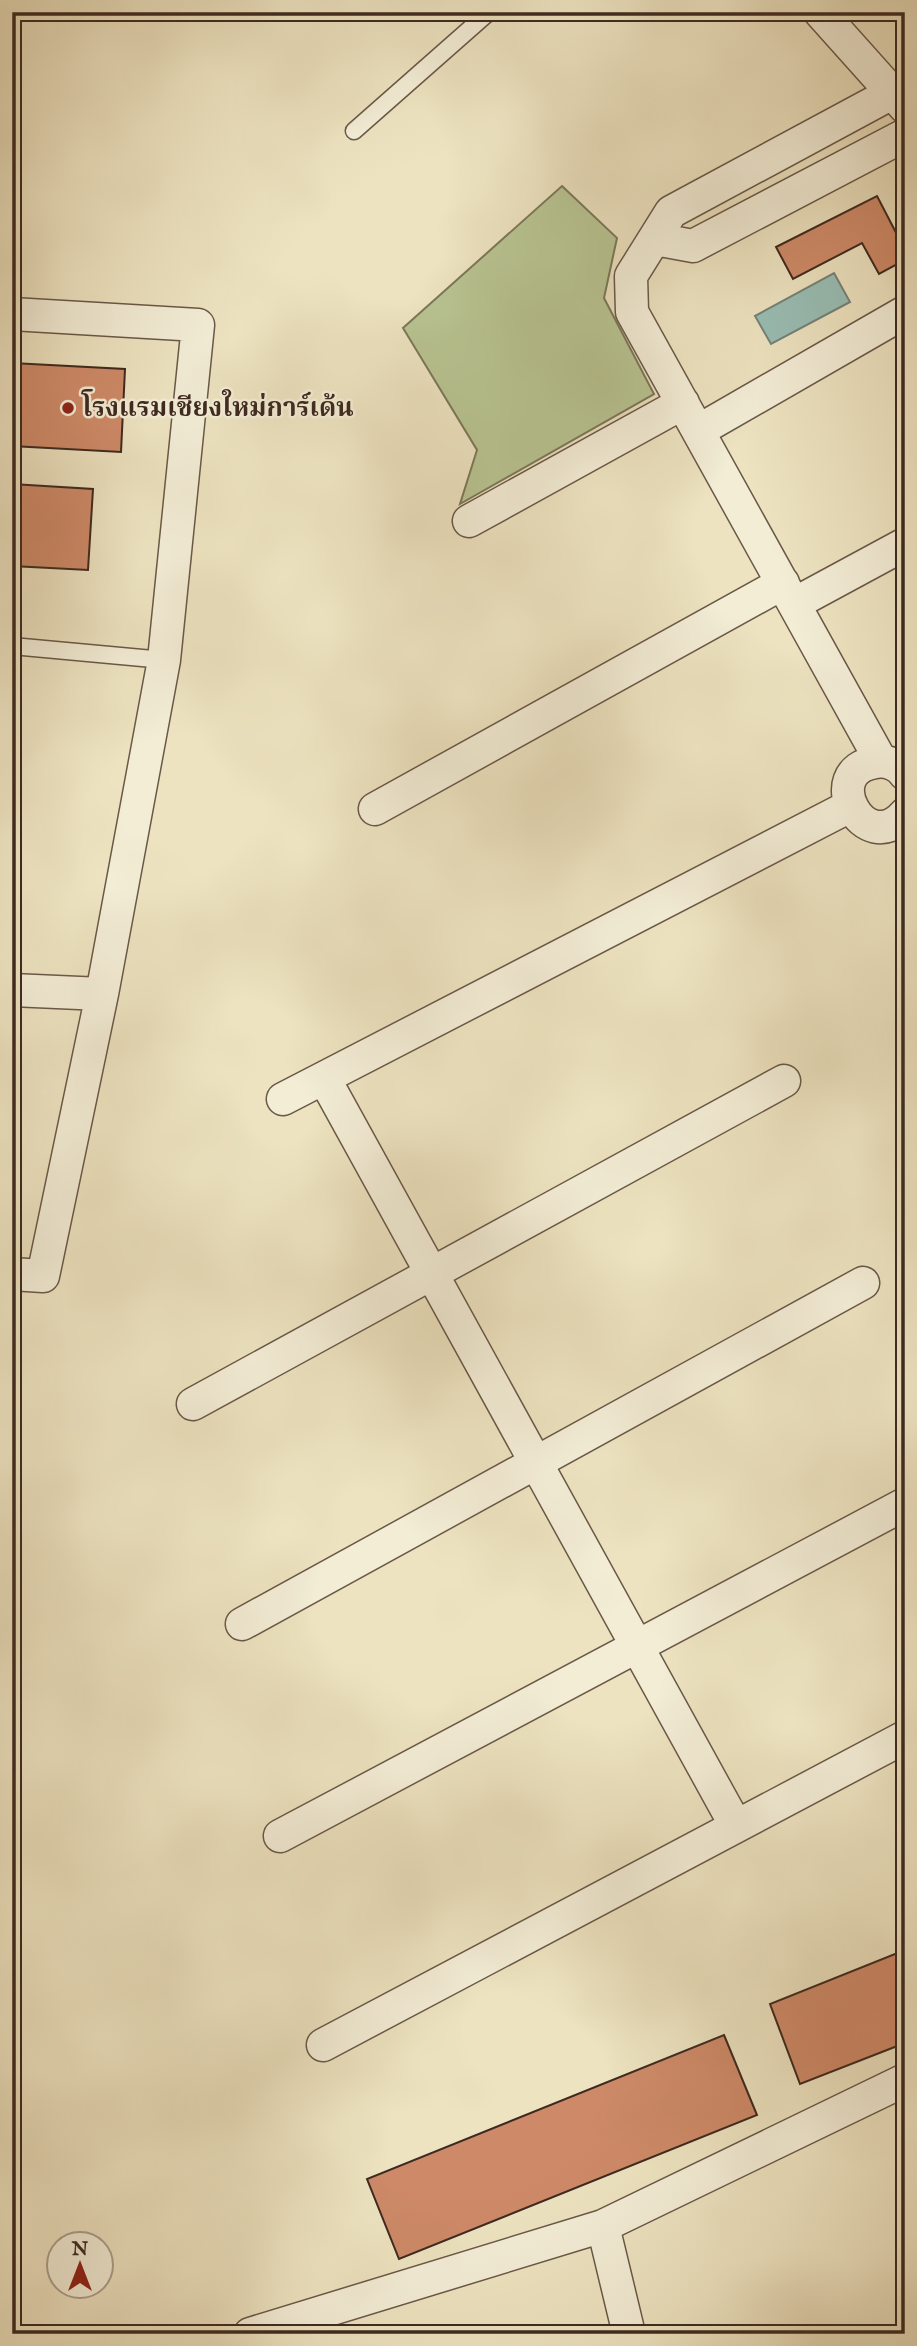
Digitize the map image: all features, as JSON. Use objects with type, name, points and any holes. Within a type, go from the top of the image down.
[{"type":"street","points":[[820,12],[898,100],[671,212],[631,276],[632,312],[788,594],[893,768]]},
{"type":"street","points":[[655,239],[693,246],[905,135]]},
{"type":"street","points":[[698,431],[905,312]]},
{"type":"street","points":[[12,314],[198,325],[164,660],[102,994],[43,1276],[12,1274]]},
{"type":"street","points":[[469,521],[683,403]]},
{"type":"street","points":[[375,809],[788,594],[905,544]]},
{"type":"street","points":[[893,768],[870,763],[858,770],[851,780],[847,794],[850,806],[857,816],[874,826],[896,822],[905,814]]},
{"type":"street","points":[[283,1099],[850,806]]},
{"type":"street","points":[[12,990],[102,994]]},
{"type":"street","points":[[324,1078],[736,1826]]},
{"type":"street","points":[[192,1404],[784,1082]]},
{"type":"street","points":[[242,1624],[863,1283]]},
{"type":"street","points":[[280,1836],[905,1504]]},
{"type":"street","points":[[323,2045],[905,1737]]},
{"type":"street","points":[[250,2334],[603,2227],[905,2080]]},
{"type":"street","points":[[603,2227],[629,2334]]},
{"type":"lane","points":[[354,131],[489,12]]},
{"type":"lane","points":[[12,646],[164,660]]},
{"type":"green space","points":[[562,186],[617,238],[604,298],[654,394],[460,504],[477,450],[403,328]]},
{"type":"water","points":[[834,273],[850,302],[771,344],[755,316]]},
{"type":"building","points":[[877,196],[905,250],[905,260],[879,274],[862,243],[793,279],[776,247]]},
{"type":"building","name":"โรงแรมเชียงใหม่การ์เด้น","points":[[12,363],[125,369],[121,452],[12,446]]},
{"type":"building","name":"โรงแรมเชียงใหม่การ์เด้น","points":[[12,484],[93,489],[88,570],[12,566]]},
{"type":"building","points":[[905,1950],[905,2043],[800,2084],[770,2004]]},
{"type":"building","points":[[724,2035],[757,2115],[399,2259],[367,2179]]},
{"type":"place","name":"โรงแรมเชียงใหม่การ์เด้น","points":[[68,408]]}]
